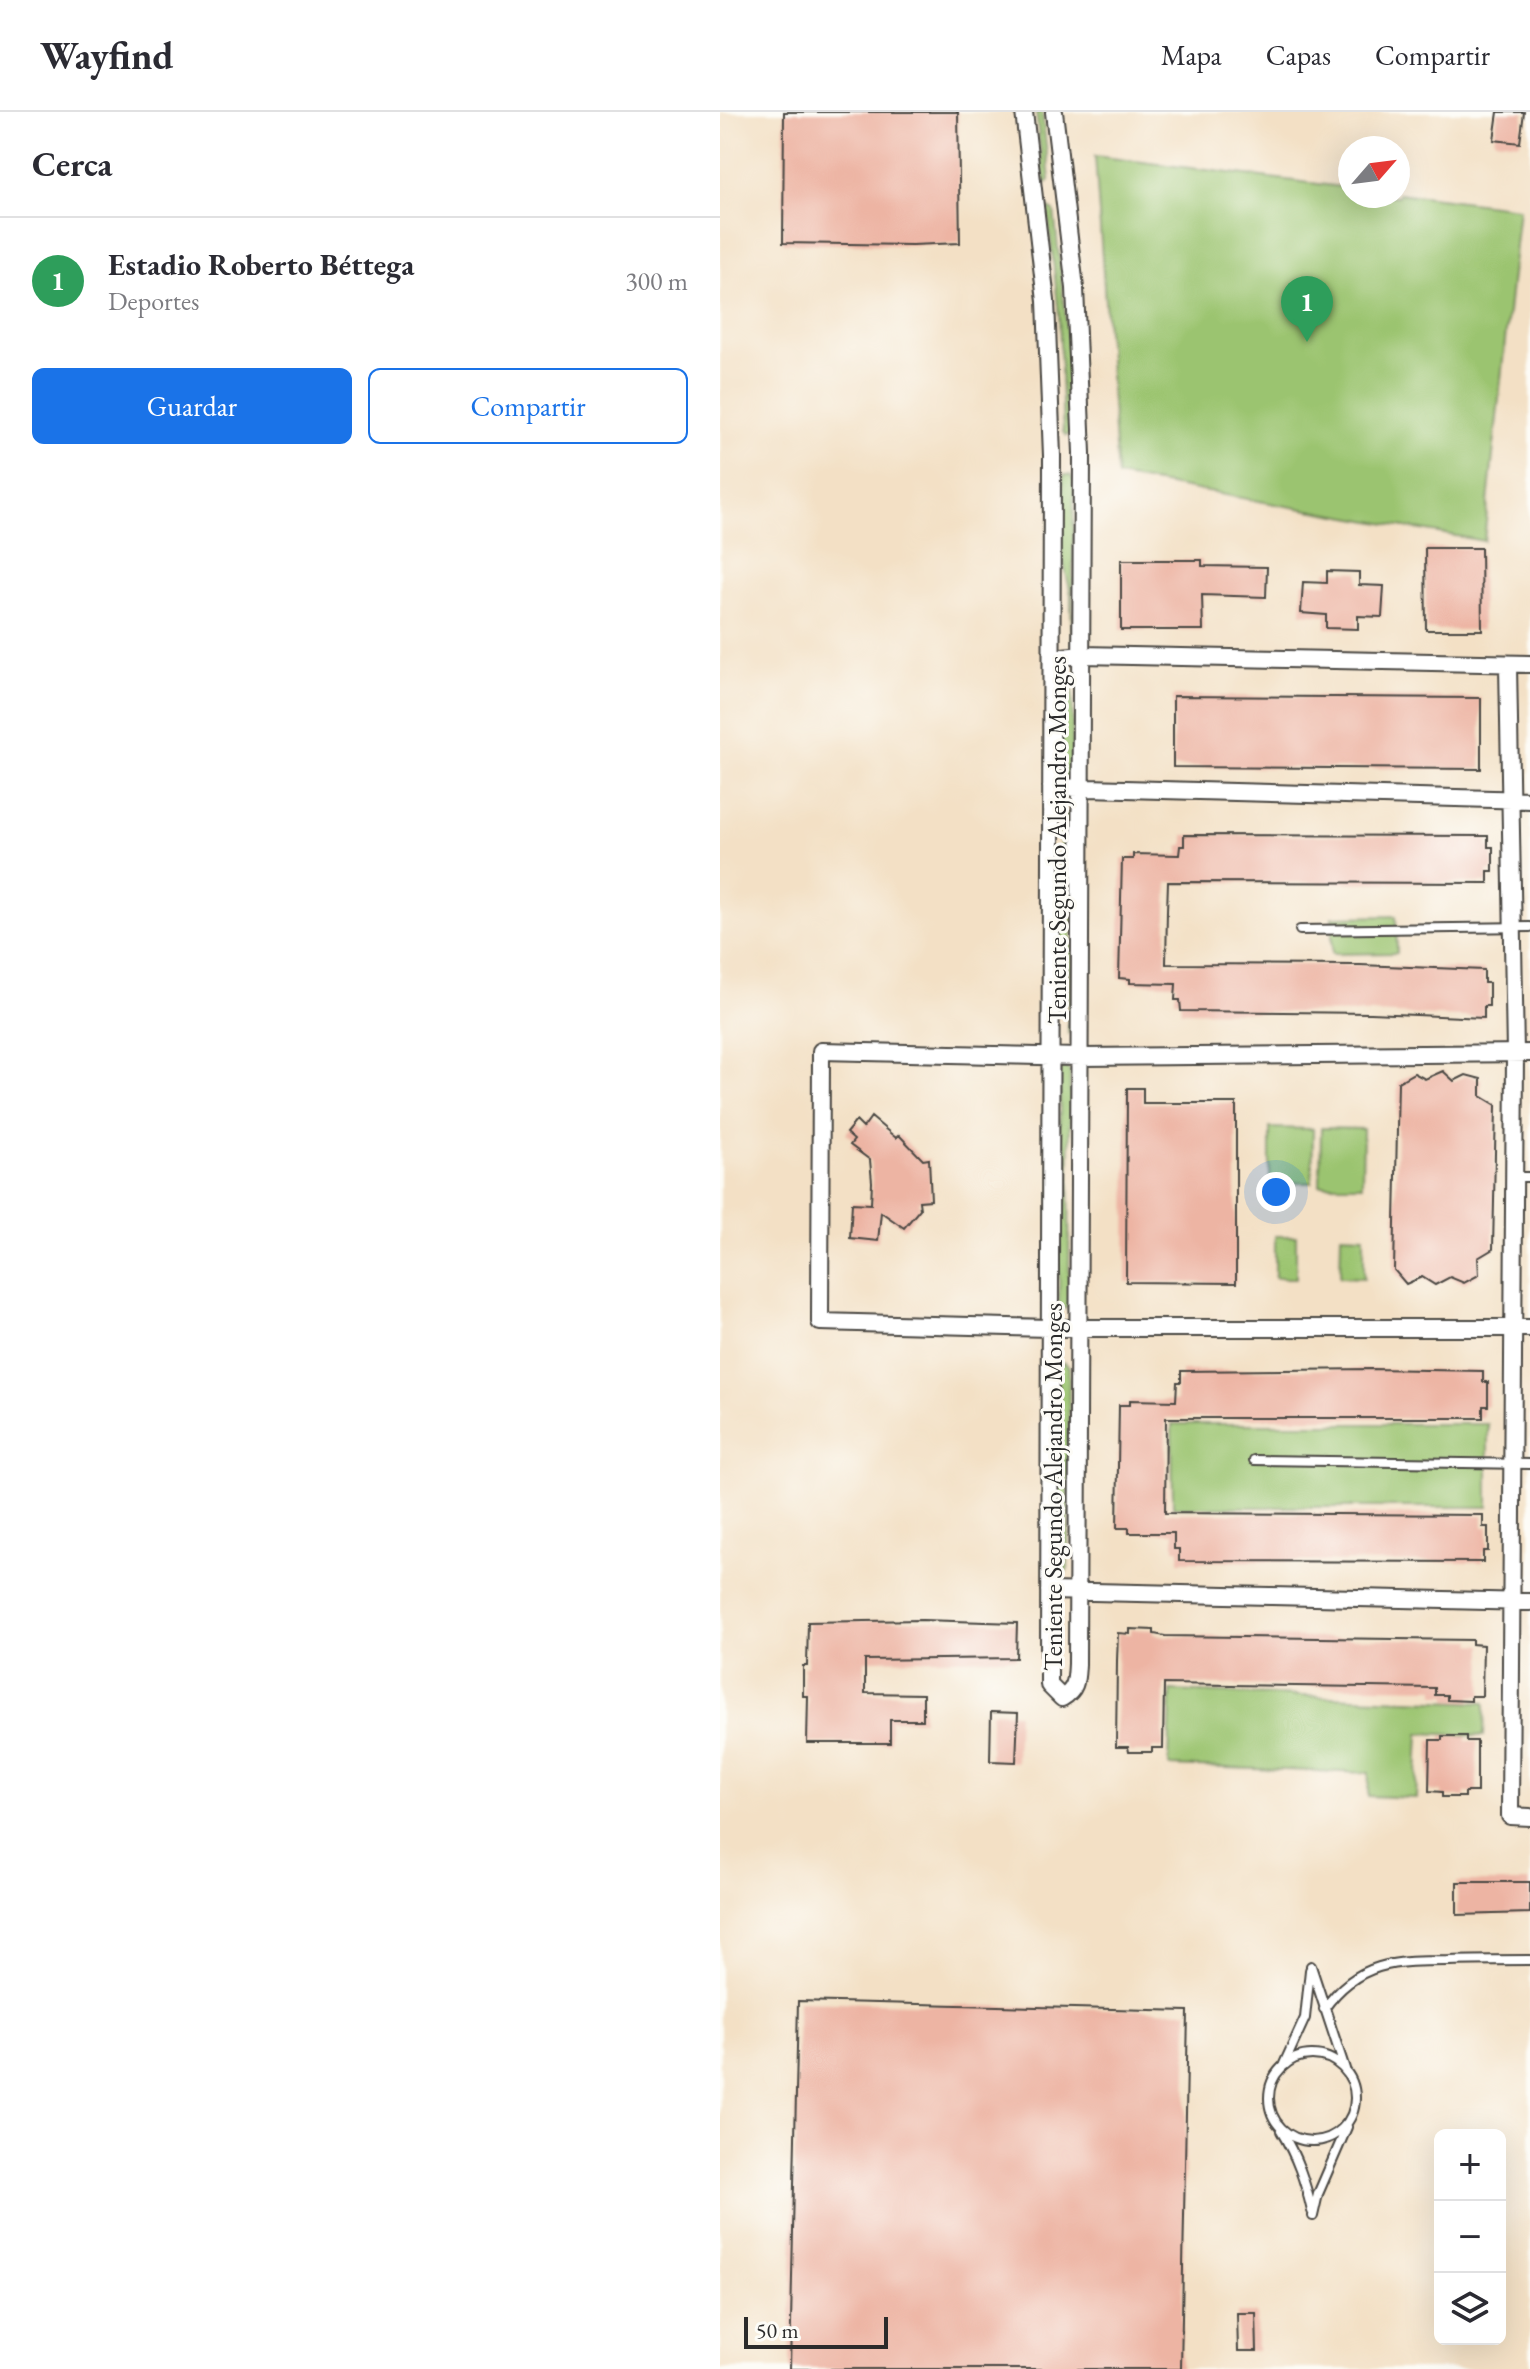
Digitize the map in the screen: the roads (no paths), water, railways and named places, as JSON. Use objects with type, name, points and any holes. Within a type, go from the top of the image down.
[{"type":"street","name":"Teniente Segundo Alejandro Monges","points":[[1024,112],[1046,301],[1052,456],[1049,1685],[1062,1698],[1072,1692],[1076,1683],[1077,1664],[1082,453],[1075,288],[1054,112]]},
{"type":"street","points":[[1052,456],[1082,453]]},
{"type":"street","points":[[1052,658],[1082,655],[1530,664]]},
{"type":"street","points":[[1508,665],[1511,800],[1521,927],[1522,1053],[1522,1328],[1512,1465],[1510,1816],[1530,1817]]},
{"type":"street","points":[[1051,787],[1530,800]]},
{"type":"street","points":[[1522,1053],[1080,1057],[821,1051],[820,1290],[820,1322],[1050,1328],[1522,1328]]},
{"type":"street","points":[[1049,1591],[1530,1602]]},
{"type":"lane","points":[[1300,930],[1521,927]]},
{"type":"lane","points":[[1254,1460],[1530,1464]]},
{"type":"lane","points":[[1324,2009],[1338,1990],[1360,1974],[1383,1964],[1405,1961],[1530,1960]]},
{"type":"lane","points":[[1311,1966],[1324,2009],[1355,2094],[1351,2118],[1318,2194],[1313,2216],[1305,2178],[1296,2155],[1275,2120],[1268,2098],[1271,2083],[1305,2018],[1311,1966]]},
{"type":"lane","points":[[1283,2065],[1301,2055],[1316,2054],[1327,2057],[1345,2070]]},
{"type":"lane","points":[[1275,2120],[1284,2132],[1300,2140],[1320,2141],[1336,2134],[1351,2118]]},
{"type":"place","name":"Estadio Roberto Béttega","points":[[1307,342]]}]
